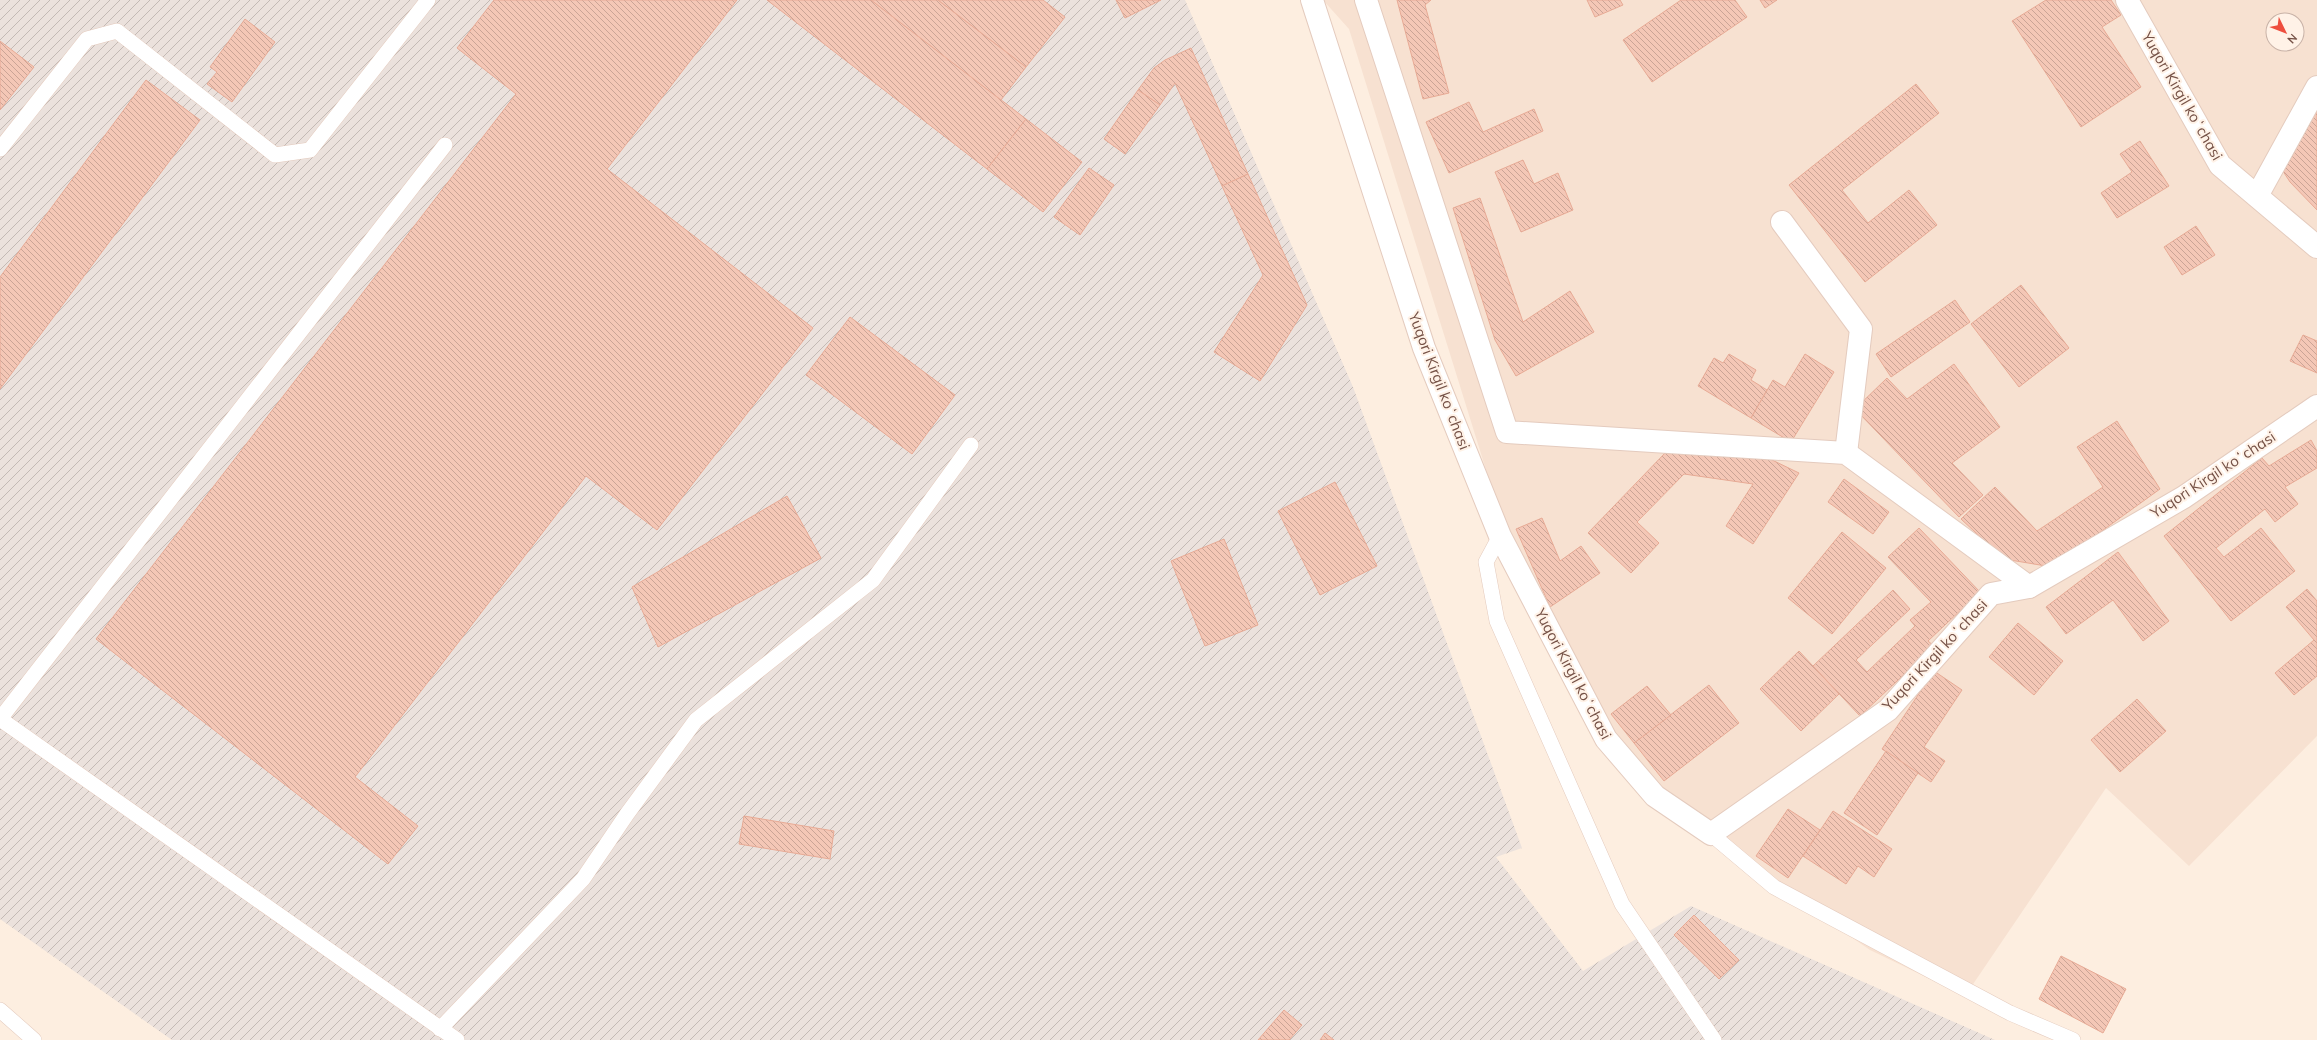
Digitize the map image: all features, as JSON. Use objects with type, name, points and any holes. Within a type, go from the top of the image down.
[{"type":"street","name":"Yuqori Kirgil koʻchasi","points":[[1312,0],[1424,348],[1500,536],[1606,739],[1655,796],[1712,834],[1888,710],[1992,594],[2029,586],[2184,497],[2317,406]]},
{"type":"street","points":[[1366,0],[1507,432],[1846,453],[2029,586]]},
{"type":"street","name":"Yuqori Kirgil koʻchasi","points":[[2128,0],[2220,165],[2317,247]]},
{"type":"street","points":[[2257,196],[2317,87]]},
{"type":"street","points":[[1782,222],[1861,329],[1846,453]]},
{"type":"lane","points":[[0,149],[87,39],[117,31],[275,154],[310,150],[428,0]]},
{"type":"lane","points":[[445,145],[0,719],[457,1040]]},
{"type":"lane","points":[[440,1029],[583,879],[627,814],[696,720],[873,580],[971,445]]},
{"type":"lane","points":[[1500,536],[1486,562],[1497,621],[1622,904],[1714,1040]]},
{"type":"lane","points":[[1712,834],[1774,887],[2010,1013],[2073,1040]]},
{"type":"lane","points":[[0,1010],[34,1040]]},
{"type":"shaded area","points":[[0,0],[1185,0],[1353,387],[1522,848],[1496,857],[1583,971],[1691,906],[1995,1040],[172,1040],[0,919]]},
{"type":"shaded area","points":[[1323,0],[2317,0],[2317,736],[2189,866],[2106,788],[1965,996],[1870,950],[1764,877],[1629,759],[1501,518],[1349,29]]},
{"type":"building","points":[[494,0],[737,0],[607,169],[813,328],[657,530],[586,476],[355,777],[418,826],[388,864],[96,639],[516,94],[457,48]]},
{"type":"building","points":[[767,0],[871,0],[1026,119],[987,169]]},
{"type":"building","points":[[871,0],[938,0],[1026,67],[1001,100]]},
{"type":"building","points":[[938,0],[1043,0],[1065,17],[1026,67]]},
{"type":"building","points":[[1116,0],[1161,0],[1125,18]]},
{"type":"building","points":[[1397,0],[1431,0],[1425,5],[1449,93],[1423,99]]},
{"type":"building","points":[[1587,0],[1620,0],[1623,5],[1595,17]]},
{"type":"building","points":[[1681,0],[1735,0],[1747,17],[1652,82],[1623,40]]},
{"type":"building","points":[[1760,0],[1777,0],[1765,8]]},
{"type":"building","points":[[2046,0],[2111,0],[2121,15],[2102,27],[2141,87],[2081,127],[2012,21]]},
{"type":"building","points":[[245,19],[275,42],[232,102],[207,84],[217,72],[210,67]]},
{"type":"building","points":[[0,41],[34,67],[0,110]]},
{"type":"building","points":[[1191,48],[1248,174],[1222,186],[1175,83],[1160,105],[1138,90],[1154,68],[1165,60]]},
{"type":"building","points":[[146,80],[200,120],[0,389],[0,277]]},
{"type":"building","points":[[1916,84],[1939,113],[1842,190],[1868,223],[1909,190],[1937,225],[1865,282],[1789,185]]},
{"type":"building","points":[[1138,90],[1160,105],[1125,154],[1104,139]]},
{"type":"building","points":[[1469,102],[1483,132],[1534,109],[1543,131],[1449,173],[1426,122]]},
{"type":"building","points":[[2317,104],[2317,210],[2290,182],[2279,165]]},
{"type":"building","points":[[1026,119],[1082,162],[1043,212],[987,169]]},
{"type":"building","points":[[2140,141],[2169,186],[2117,218],[2101,193],[2132,172],[2120,154]]},
{"type":"building","points":[[1523,160],[1534,184],[1558,173],[1573,210],[1521,232],[1495,172]]},
{"type":"building","points":[[1089,168],[1114,185],[1080,235],[1054,217]]},
{"type":"building","points":[[1248,174],[1307,305],[1260,381],[1214,352],[1263,275],[1222,186]]},
{"type":"building","points":[[1480,198],[1523,322],[1570,291],[1594,332],[1516,376],[1495,340],[1453,208]]},
{"type":"building","points":[[2196,226],[2215,255],[2182,275],[2164,247]]},
{"type":"building","points":[[2021,285],[2069,348],[2019,387],[1971,324]]},
{"type":"building","points":[[1955,300],[1970,322],[1891,377],[1876,354]]},
{"type":"building","points":[[850,317],[955,395],[912,454],[806,375]]},
{"type":"building","points":[[2303,335],[2317,341],[2317,373],[2290,361]]},
{"type":"building","points":[[1729,354],[1756,370],[1751,380],[1767,390],[1751,418],[1698,386],[1714,358],[1723,363]]},
{"type":"building","points":[[1805,354],[1834,372],[1791,442],[1751,418],[1773,380],[1785,387]]},
{"type":"building","points":[[1954,364],[2000,427],[1952,463],[1983,495],[1959,517],[1855,409],[1887,378],[1907,399]]},
{"type":"building","points":[[2117,421],[2160,489],[2052,567],[2004,559],[1961,519],[1995,487],[2037,531],[2103,487],[2077,447]]},
{"type":"building","points":[[2311,440],[2317,451],[2317,468],[2285,487],[2298,504],[2275,522],[2265,509],[2216,548],[2224,557],[2261,528],[2295,571],[2231,621],[2164,536],[2262,458],[2269,466]]},
{"type":"building","points":[[1666,452],[1770,459],[1799,473],[1753,544],[1726,526],[1753,484],[1684,474],[1637,522],[1659,543],[1631,573],[1588,533]]},
{"type":"building","points":[[1844,479],[1889,512],[1873,534],[1828,502]]},
{"type":"building","points":[[1335,482],[1377,566],[1320,595],[1278,511]]},
{"type":"building","points":[[787,496],[821,558],[658,647],[632,587]]},
{"type":"building","points":[[1542,518],[1560,561],[1581,546],[1600,573],[1550,607],[1516,529]]},
{"type":"building","points":[[1919,528],[1980,592],[1928,641],[1934,646],[1860,716],[1813,666],[1893,590],[1910,609],[1856,660],[1867,672],[1915,626],[1910,620],[1931,602],[1888,557]]},
{"type":"building","points":[[1842,532],[1886,568],[1832,634],[1788,598]]},
{"type":"building","points":[[1224,539],[1258,625],[1205,646],[1171,561]]},
{"type":"building","points":[[2118,552],[2169,621],[2143,641],[2113,600],[2066,634],[2046,607]]},
{"type":"building","points":[[2307,589],[2317,601],[2317,676],[2294,695],[2275,673],[2314,640],[2286,607]]},
{"type":"building","points":[[2018,623],[2063,661],[2034,695],[1989,657]]},
{"type":"building","points":[[1799,651],[1839,694],[1801,731],[1760,689]]},
{"type":"building","points":[[1934,671],[1962,690],[1924,747],[1945,761],[1931,782],[1882,749]]},
{"type":"building","points":[[1709,685],[1739,723],[1664,781],[1634,743]]},
{"type":"building","points":[[1647,686],[1671,715],[1634,743],[1611,714]]},
{"type":"building","points":[[2137,699],[2166,731],[2120,772],[2091,740]]},
{"type":"building","points":[[1886,751],[1918,773],[1877,835],[1844,813]]},
{"type":"building","points":[[1788,809],[1820,830],[1788,878],[1756,856]]},
{"type":"building","points":[[1833,811],[1892,849],[1874,877],[1858,866],[1846,884],[1803,856]]},
{"type":"building","points":[[744,816],[834,831],[830,859],[739,844]]},
{"type":"building","points":[[1694,915],[1739,960],[1719,979],[1674,935]]},
{"type":"building","points":[[2061,956],[2126,989],[2103,1033],[2039,999]]},
{"type":"building","points":[[1284,1010],[1302,1025],[1289,1040],[1258,1040]]},
{"type":"building","points":[[1325,1033],[1334,1040],[1320,1040]]}]
